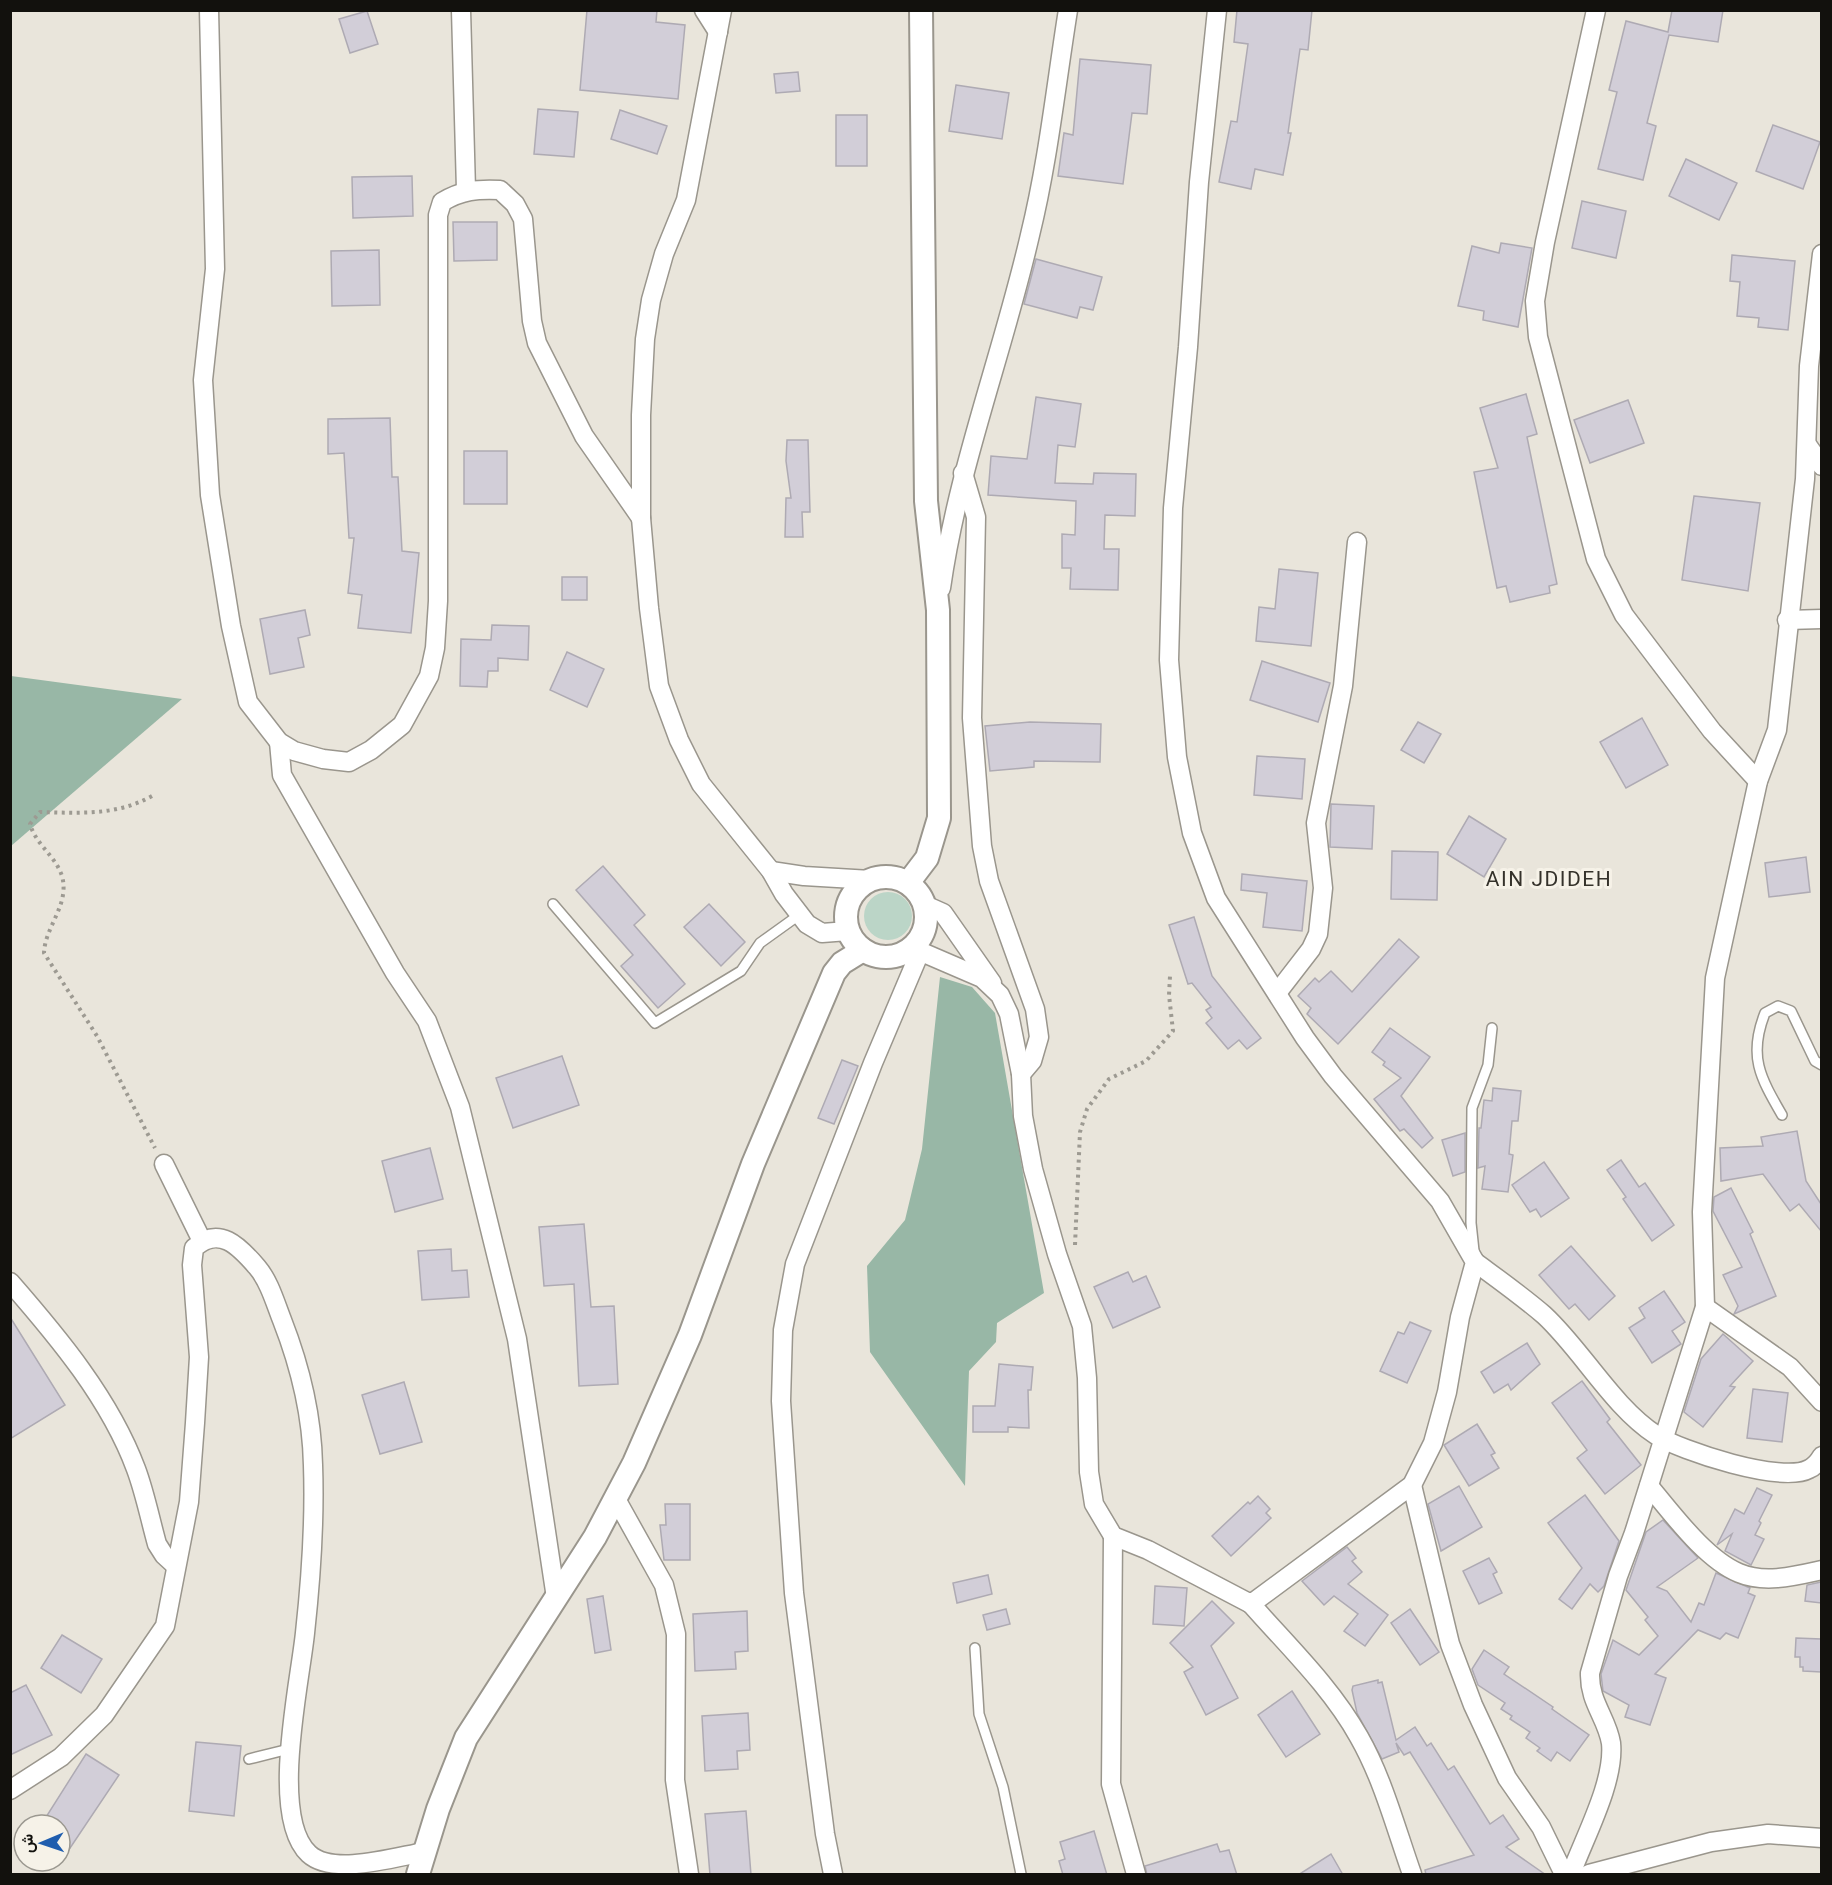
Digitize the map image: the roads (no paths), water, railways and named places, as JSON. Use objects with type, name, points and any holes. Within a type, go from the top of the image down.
[{"type":"street","points":[[209,10],[215,269],[202,380],[210,495],[231,626],[248,702],[279,742],[294,751],[323,759],[349,762],[371,750],[402,724],[429,676],[435,648],[438,601],[438,215],[442,202],[466,190],[500,190],[515,204],[523,219],[532,321],[537,343],[584,436],[640,518]]},
{"type":"street","points":[[461,10],[466,190]]},
{"type":"street","points":[[704,10],[718,32]]},
{"type":"street","points":[[722,10],[686,201],[664,254],[651,300],[645,339],[641,415],[640,518],[659,686],[679,740],[701,784],[771,871],[799,915],[807,924],[822,933],[848,931]]},
{"type":"street","points":[[908,883],[927,858],[939,818],[938,610],[926,501],[921,10]]},
{"type":"street","points":[[938,610],[949,533],[963,473],[1031,234],[1068,10]]},
{"type":"street","points":[[1217,10],[1199,182],[1188,347],[1173,508],[1169,660],[1177,757],[1192,833],[1216,898],[1333,1076],[1440,1201],[1475,1262],[1544,1316],[1628,1409],[1657,1435],[1722,1461],[1756,1469],[1795,1473],[1809,1469],[1821,1456]]},
{"type":"street","points":[[1596,10],[1543,254],[1535,301],[1538,338],[1596,559],[1624,615],[1712,731],[1758,781]]},
{"type":"street","points":[[1571,1875],[1610,1769],[1611,1743],[1590,1687],[1590,1673],[1618,1576],[1665,1438],[1671,1408],[1705,1307],[1702,1212],[1715,978],[1758,781],[1777,730],[1787,620],[1808,446],[1809,366],[1821,254]]},
{"type":"street","points":[[1808,446],[1821,466]]},
{"type":"street","points":[[963,473],[976,517],[972,718],[982,846],[989,881],[1035,1009],[1039,1036],[1032,1061],[1021,1074]]},
{"type":"street","points":[[1277,993],[1311,949],[1318,934],[1323,888],[1316,823],[1343,686],[1358,542]]},
{"type":"street","points":[[1787,620],[1821,619]]},
{"type":"street","points":[[279,742],[282,776],[395,973],[427,1021],[460,1107],[517,1340],[556,1598]]},
{"type":"street","points":[[771,871],[804,876],[871,880],[889,878],[908,883],[925,905],[927,919],[924,933],[915,950],[795,1264],[783,1330],[781,1401],[794,1593],[825,1834],[833,1875]]},
{"type":"street","points":[[871,880],[852,896],[848,907],[848,931],[863,950],[874,956],[892,957],[915,950],[946,961],[982,978],[1000,995]]},
{"type":"street","points":[[925,905],[943,913],[1000,995],[1009,1014],[1021,1074],[1023,1116],[1033,1169],[1062,1268],[1082,1326],[1087,1378],[1089,1472],[1094,1504],[1113,1536],[1111,1784],[1136,1875]]},
{"type":"street","points":[[418,1875],[448,1781],[466,1738],[595,1537],[616,1499],[690,1335],[753,1164],[822,996],[842,963],[863,950]]},
{"type":"street","points":[[164,1164],[202,1241]]},
{"type":"street","points":[[10,1790],[61,1757],[104,1715],[165,1626],[189,1502],[195,1423],[198,1326],[192,1265],[194,1248],[202,1241],[223,1238],[232,1241],[260,1271],[286,1332],[307,1405],[314,1466],[312,1549],[305,1633],[289,1749],[290,1805],[297,1837],[309,1854],[322,1862],[338,1864],[424,1852]]},
{"type":"street","points":[[1251,1604],[1412,1485],[1433,1443],[1447,1392],[1460,1317],[1475,1262]]},
{"type":"street","points":[[10,1282],[57,1335],[114,1422],[136,1468],[157,1544],[176,1566]]},
{"type":"street","points":[[1705,1307],[1790,1367],[1821,1402]]},
{"type":"street","points":[[1412,1485],[1449,1644],[1473,1705],[1507,1778],[1541,1827],[1564,1875]]},
{"type":"street","points":[[1648,1486],[1704,1547],[1739,1573],[1768,1579],[1794,1577],[1821,1570]]},
{"type":"street","points":[[616,1499],[664,1585],[676,1634],[675,1780],[689,1875]]},
{"type":"street","points":[[1113,1536],[1148,1550],[1251,1604],[1328,1692],[1359,1738],[1381,1784],[1412,1875]]},
{"type":"street","points":[[1589,1875],[1711,1842],[1768,1834],[1821,1838]]},
{"type":"lane","points":[[553,904],[655,1023],[741,971],[760,943],[799,915]]},
{"type":"lane","points":[[1782,1115],[1764,1083],[1757,1060],[1757,1034],[1765,1013],[1778,1006],[1791,1011],[1815,1061],[1821,1065]]},
{"type":"lane","points":[[1475,1262],[1471,1223],[1472,1108],[1488,1065],[1492,1028]]},
{"type":"lane","points":[[975,1648],[979,1714],[1002,1787],[1021,1875]]},
{"type":"lane","points":[[249,1759],[289,1749]]},
{"type":"district","name":"AIN JDIDEH","points":[[1549,879]]}]
